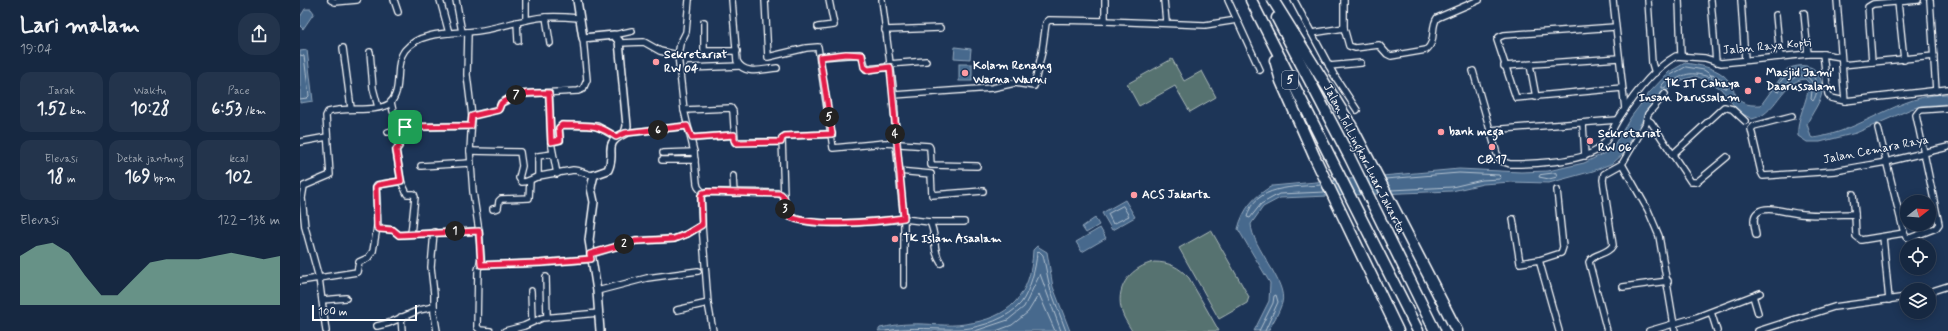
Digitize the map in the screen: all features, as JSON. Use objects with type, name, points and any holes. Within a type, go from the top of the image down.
[{"type":"highway","name":"5","points":[[1251,0],[1269,39],[1418,331]]},
{"type":"highway","name":"Jalan Tol Lingkar Luar Jakarta","points":[[1268,0],[1350,158],[1435,331]]},
{"type":"highway","points":[[1273,0],[1331,91],[1368,158],[1456,331]]},
{"type":"highway","points":[[1269,39],[1281,81],[1315,158],[1398,331]]},
{"type":"street","points":[[330,0],[335,2],[356,0]]},
{"type":"street","points":[[394,0],[398,12]]},
{"type":"street","points":[[440,0],[449,33]]},
{"type":"street","points":[[456,0],[462,32]]},
{"type":"street","points":[[526,0],[526,20]]},
{"type":"street","points":[[472,116],[498,110],[501,103],[519,94],[578,91],[586,85],[587,80],[583,38],[577,0]]},
{"type":"street","points":[[689,0],[686,32],[680,44],[678,55],[684,110],[687,126],[692,138],[698,187],[703,193]]},
{"type":"street","points":[[732,0],[740,66]]},
{"type":"street","points":[[765,0],[768,57],[816,47],[819,50],[832,134],[832,147],[834,149],[885,143],[929,146],[931,165],[977,166]]},
{"type":"street","points":[[818,27],[834,25],[829,0]]},
{"type":"street","points":[[882,0],[894,95],[898,171],[904,218],[904,285]]},
{"type":"street","points":[[1105,0],[1105,21]]},
{"type":"street","points":[[1164,0],[1166,22]]},
{"type":"street","points":[[1228,0],[1260,70]]},
{"type":"street","points":[[1294,0],[1329,66],[1357,110]]},
{"type":"street","points":[[1344,0],[1344,28],[1347,41],[1351,48],[1379,45],[1388,56],[1409,55],[1426,50],[1431,46],[1434,36],[1434,23],[1437,18],[1479,0]]},
{"type":"street","points":[[1613,0],[1624,109]]},
{"type":"street","points":[[1648,0],[1652,63],[1655,73]]},
{"type":"street","points":[[1473,71],[1497,154],[1502,162],[1515,164],[1585,156],[1601,146],[1612,132],[1624,109],[1655,73],[1671,59],[1681,55],[1679,0]]},
{"type":"street","points":[[1711,0],[1716,62]]},
{"type":"street","points":[[1740,0],[1745,60]]},
{"type":"street","points":[[1837,0],[1845,101],[1948,89]]},
{"type":"street","points":[[1872,62],[1868,7],[1873,4],[1918,0]]},
{"type":"street","points":[[1930,0],[1936,91]]},
{"type":"street","points":[[1898,2],[1904,60]]},
{"type":"street","points":[[1804,13],[1808,54]]},
{"type":"street","points":[[1776,15],[1780,57]]},
{"type":"street","points":[[546,17],[550,42]]},
{"type":"street","points":[[405,127],[393,111],[391,102],[396,92],[399,63],[404,51],[409,46],[423,38],[449,33],[468,32],[526,20],[546,17],[579,18]]},
{"type":"street","points":[[894,95],[992,88],[1015,83],[1032,86],[1036,84],[1046,23],[1049,20],[1166,22],[1205,26],[1237,20]]},
{"type":"street","points":[[517,22],[518,41]]},
{"type":"street","points":[[704,22],[704,51],[737,51]]},
{"type":"street","points":[[1616,27],[1504,35],[1499,37],[1497,40],[1504,66],[1516,98],[1622,88]]},
{"type":"street","points":[[885,30],[940,28]]},
{"type":"street","points":[[1312,33],[1344,28]]},
{"type":"street","points":[[583,38],[614,35],[632,31]]},
{"type":"street","points":[[468,32],[466,75],[472,116],[470,163],[472,192],[479,231],[481,265],[478,270],[477,327],[480,330],[490,331]]},
{"type":"street","points":[[614,35],[618,37],[620,43],[626,126],[625,133]]},
{"type":"street","points":[[620,43],[644,42],[660,51],[678,55]]},
{"type":"street","points":[[343,48],[351,108]]},
{"type":"street","points":[[370,52],[374,88],[378,107]]},
{"type":"street","points":[[820,57],[860,54],[862,55],[866,69],[926,61]]},
{"type":"street","name":"Jalan Raya Kopti","points":[[1681,55],[1721,63],[1808,54],[1823,54],[1828,94],[1831,98],[1845,101]]},
{"type":"street","points":[[1823,54],[1841,57]]},
{"type":"street","points":[[1842,65],[1934,56]]},
{"type":"street","points":[[1504,66],[1619,58]]},
{"type":"street","points":[[1329,66],[1361,63]]},
{"type":"street","points":[[1530,65],[1536,97]]},
{"type":"street","points":[[689,68],[740,66],[744,69],[751,70],[777,68]]},
{"type":"street","points":[[549,93],[552,154],[557,174]]},
{"type":"street","points":[[1607,331],[1589,262],[1592,258],[1612,247],[1603,176],[1606,172],[1622,164],[1646,121],[1648,114],[1665,94]]},
{"type":"street","points":[[300,183],[306,184],[327,178],[330,175],[326,116],[328,112],[351,108],[378,107],[391,102]]},
{"type":"street","points":[[684,110],[731,108],[733,111],[734,140],[736,143],[781,142]]},
{"type":"street","points":[[1672,155],[1724,108],[1732,109],[1745,121]]},
{"type":"street","points":[[1878,128],[1904,232],[1906,237],[1910,238],[1932,230],[1939,224],[1916,115],[1920,110],[1948,108]]},
{"type":"street","name":"Jalan Cemara Raya","points":[[1792,116],[1753,127],[1751,132],[1761,172],[1765,176],[1835,171],[1886,162],[1948,147]]},
{"type":"street","points":[[1490,130],[1583,124],[1617,120]]},
{"type":"street","points":[[1646,121],[1651,122],[1689,180],[1697,182],[1727,157]]},
{"type":"street","points":[[1583,124],[1585,156]]},
{"type":"street","points":[[551,142],[560,140],[559,128],[562,125],[596,126],[603,128],[616,137]]},
{"type":"street","points":[[388,132],[405,127],[471,126]]},
{"type":"street","points":[[470,151],[519,152],[522,155],[522,166],[519,179],[522,182],[530,181],[538,177],[574,170],[580,171],[587,175],[594,175],[608,170],[611,163],[612,142],[616,137],[625,133],[687,126]]},
{"type":"street","points":[[397,130],[399,146],[396,150],[401,181],[407,194],[414,194],[415,197],[411,234]]},
{"type":"street","points":[[832,134],[785,136],[782,138],[781,142],[786,213],[793,218],[826,222],[904,218],[930,222],[964,222]]},
{"type":"street","points":[[692,138],[734,135]]},
{"type":"street","points":[[300,142],[328,137]]},
{"type":"street","points":[[663,153],[694,152]]},
{"type":"street","points":[[538,177],[538,156],[552,154]]},
{"type":"street","points":[[662,160],[695,160]]},
{"type":"street","points":[[421,166],[470,163]]},
{"type":"street","points":[[1622,164],[1648,210],[1659,236],[1668,281],[1675,331]]},
{"type":"street","points":[[898,171],[931,174],[932,195],[983,191]]},
{"type":"street","points":[[594,175],[591,188],[594,202],[589,240],[597,291],[600,331]]},
{"type":"street","points":[[733,176],[734,193]]},
{"type":"street","points":[[300,281],[357,272],[359,262],[368,258],[373,251],[377,227],[376,187],[378,185],[401,181]]},
{"type":"street","points":[[493,209],[498,208],[499,201],[501,200],[530,198],[530,181]]},
{"type":"street","points":[[306,184],[303,187],[301,198],[306,234],[319,278],[326,331]]},
{"type":"street","points":[[1513,219],[1520,262],[1524,263],[1539,260],[1559,254],[1563,250],[1557,190]]},
{"type":"street","points":[[703,193],[775,193],[784,196]]},
{"type":"street","points":[[703,193],[700,206],[708,302],[713,331]]},
{"type":"street","points":[[1853,194],[1856,236],[1859,239],[1883,237],[1904,232]]},
{"type":"street","points":[[1756,235],[1754,218],[1758,212],[1764,210],[1819,215],[1855,214]]},
{"type":"street","points":[[930,222],[935,239],[936,253],[941,262]]},
{"type":"street","points":[[481,265],[540,263],[591,256],[636,241],[674,239],[687,234],[702,225]]},
{"type":"street","points":[[377,227],[379,229],[393,230],[398,235],[434,232],[479,231]]},
{"type":"street","points":[[434,232],[431,267],[437,331]]},
{"type":"street","points":[[1883,237],[1889,300]]},
{"type":"street","points":[[1539,260],[1559,331]]},
{"type":"street","points":[[597,291],[647,278],[698,271]]},
{"type":"street","points":[[546,277],[547,317]]},
{"type":"street","points":[[1623,287],[1668,281]]},
{"type":"street","points":[[1936,290],[1948,286]]},
{"type":"street","points":[[531,291],[532,321]]},
{"type":"street","points":[[1649,331],[1711,312],[1760,293]]},
{"type":"street","points":[[1753,296],[1758,313]]},
{"type":"street","points":[[322,300],[346,298]]},
{"type":"street","points":[[1758,331],[1834,307],[1900,298]]},
{"type":"street","points":[[677,310],[708,302]]},
{"type":"street","points":[[377,326],[390,324],[401,317],[434,307]]},
{"type":"street","points":[[1711,312],[1717,331]]},
{"type":"street","points":[[505,331],[524,326],[532,321],[547,317],[599,313]]},
{"type":"street","points":[[401,317],[402,331]]},
{"type":"green space","points":[[1172,59],[1184,81],[1202,71],[1216,97],[1190,112],[1175,86],[1139,106],[1127,84]]},
{"type":"green space","points":[[1211,230],[1249,297],[1247,303],[1219,319],[1179,248]]},
{"type":"green space","points":[[1154,262],[1173,266],[1189,278],[1219,331],[1132,331],[1125,320],[1122,311],[1120,300],[1123,285],[1127,278],[1139,268]]},
{"type":"water","points":[[305,9],[311,9],[314,13],[303,29],[300,26],[300,17]]},
{"type":"water","name":"Kolam Renang Warna Warni","points":[[955,47],[971,49],[970,59],[954,58]]},
{"type":"water","points":[[307,50],[313,101],[300,103],[300,51]]},
{"type":"water","points":[[1685,63],[1705,67],[1719,72],[1728,80],[1739,100],[1751,105],[1761,105],[1787,69],[1801,66],[1812,68],[1817,72],[1822,84],[1820,100],[1807,124],[1811,137],[1813,138],[1847,129],[1896,106],[1913,100],[1948,94],[1948,104],[1921,106],[1856,133],[1820,142],[1807,142],[1798,136],[1800,116],[1807,97],[1809,83],[1805,79],[1792,84],[1763,115],[1752,119],[1739,112],[1721,89],[1709,81],[1695,76],[1682,80],[1665,92],[1648,111],[1622,155],[1613,163],[1593,171],[1549,183],[1511,182],[1483,184],[1452,191],[1280,198],[1263,207],[1251,224],[1257,244],[1280,285],[1282,295],[1281,307],[1268,331],[1254,331],[1269,301],[1270,283],[1238,229],[1246,209],[1260,194],[1272,186],[1459,169],[1521,172],[1548,171],[1584,163],[1611,150],[1631,117],[1650,92],[1669,72]]},
{"type":"water","name":"Kolam Renang Warna Warni","points":[[959,64],[972,64],[972,81],[959,81]]},
{"type":"water","points":[[1125,200],[1135,217],[1112,230],[1102,213]]},
{"type":"water","points":[[1095,218],[1099,225],[1086,233],[1082,227]]},
{"type":"water","points":[[1100,228],[1106,238],[1082,252],[1076,242]]},
{"type":"water","points":[[1037,246],[1047,252],[1053,287],[1070,331],[878,331],[880,328],[902,324],[965,324],[981,321],[1006,310],[1015,302],[1028,280],[1033,250]]},
{"type":"place","name":"Sekretariat RW 04","points":[[656,62]]},
{"type":"place","name":"Kolam Renang Warna Warni","points":[[965,73]]},
{"type":"place","name":"Masjid Jami' Daarussalam","points":[[1758,80]]},
{"type":"place","name":"TK IT Cahaya Insan Darussalam","points":[[1748,91]]},
{"type":"place","name":"bank mega","points":[[1441,132]]},
{"type":"place","name":"Sekretariat RW 06","points":[[1590,141]]},
{"type":"place","name":"CB.17","points":[[1492,147]]},
{"type":"place","name":"ACS Jakarta","points":[[1134,195]]},
{"type":"place","name":"TK Islam Asaalam","points":[[895,239]]},
{"type":"route","points":[[860,54],[862,55],[864,67],[868,70],[890,67],[894,95],[896,144],[904,218],[853,222],[814,222],[788,216],[785,210],[785,198],[781,194],[708,192],[703,193],[701,196],[700,206],[702,225],[681,237],[666,240],[629,242],[590,254],[591,259],[540,263],[481,265],[479,231],[397,235],[395,230],[379,229],[377,227],[376,187],[378,185],[401,181],[396,150],[399,147],[397,130],[405,127],[471,126],[472,116],[498,110],[501,103],[516,96],[525,93],[549,93],[551,142],[560,140],[559,128],[562,125],[596,126],[603,128],[616,137],[625,133],[687,126],[692,138],[734,135],[734,141],[736,143],[781,142],[783,136],[832,134],[820,57],[860,54]]}]
